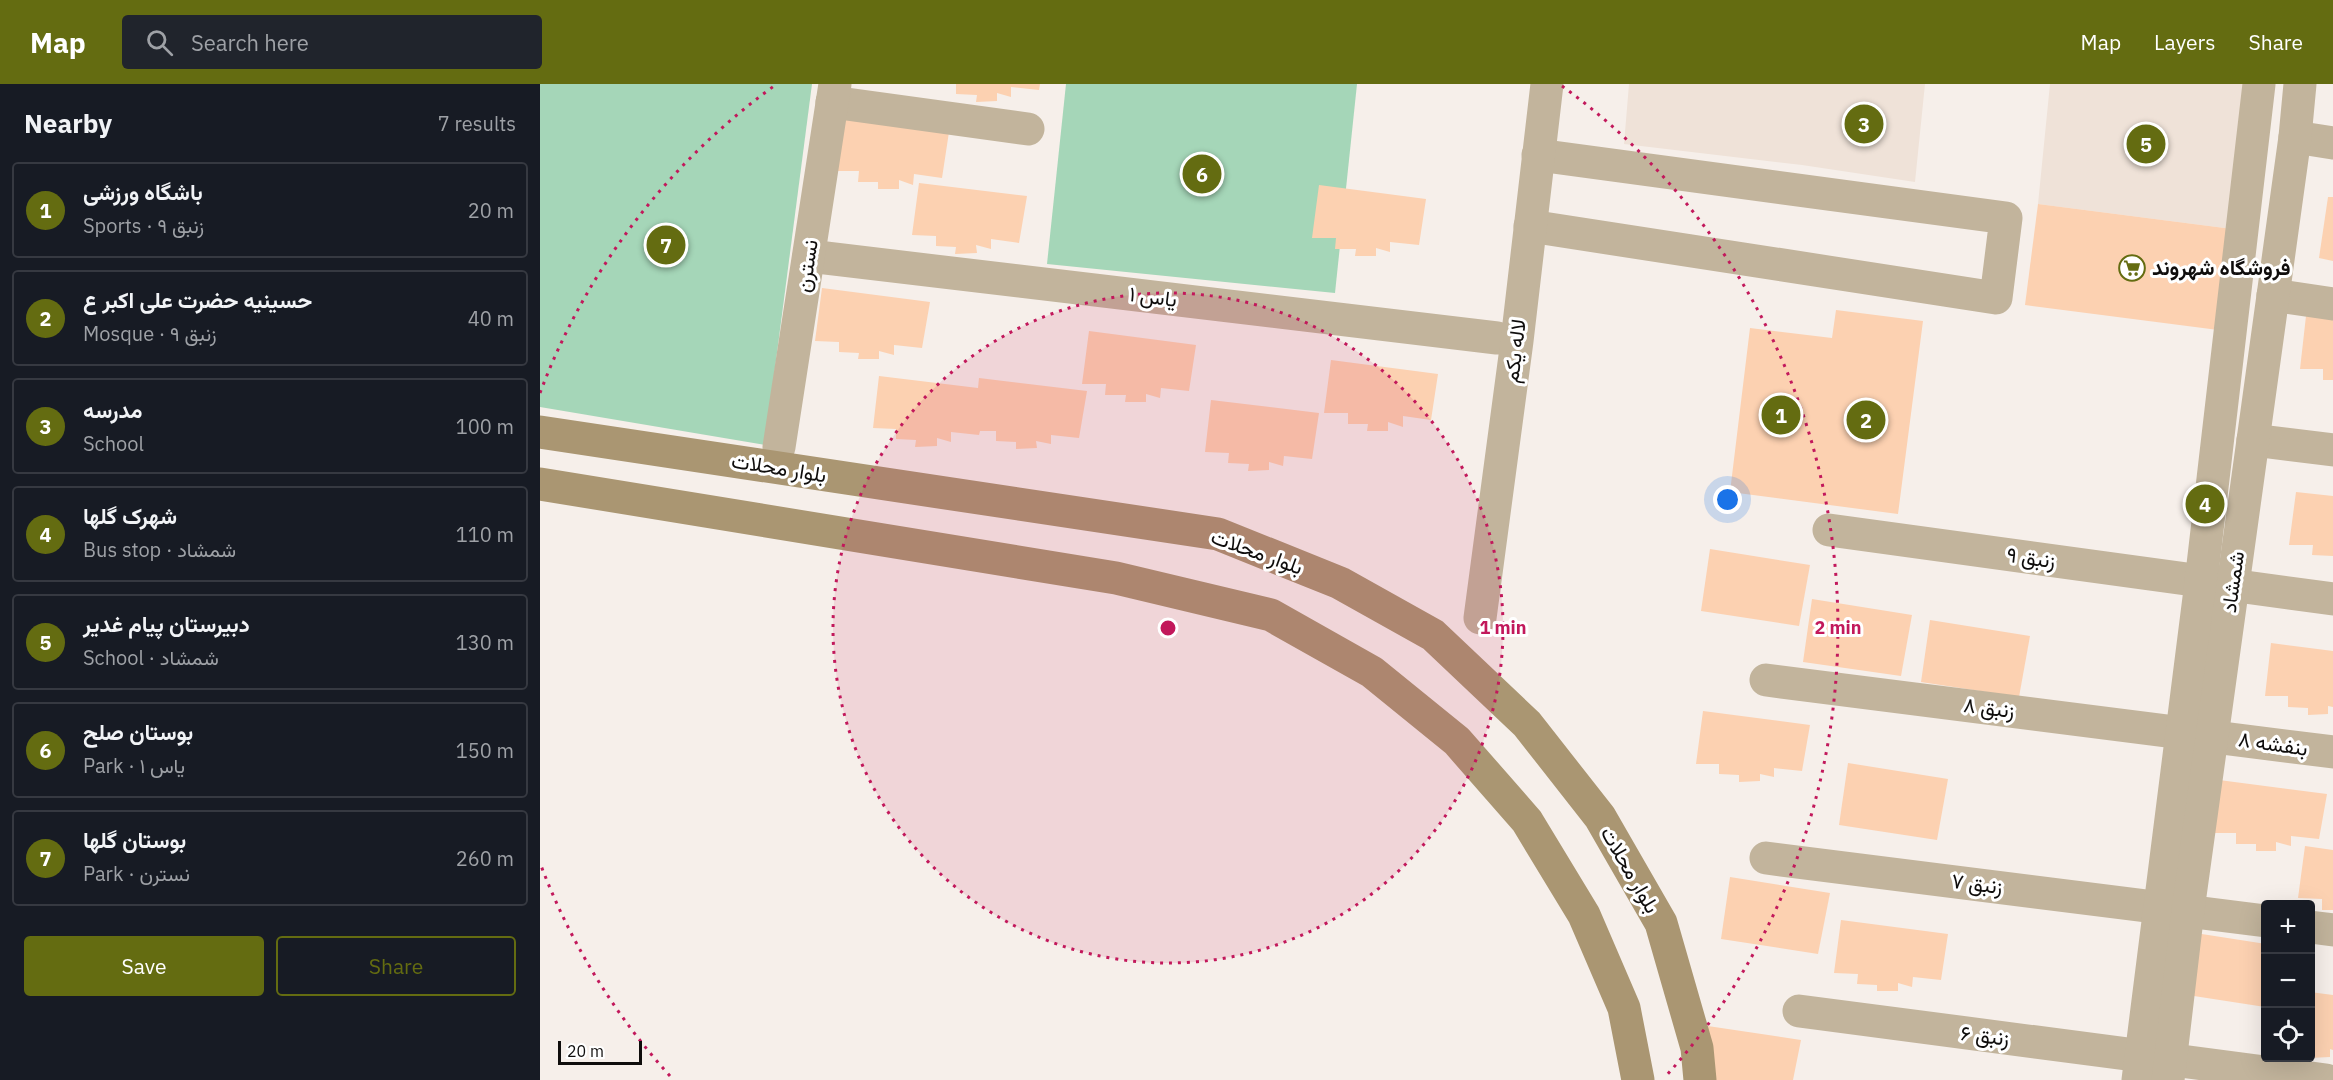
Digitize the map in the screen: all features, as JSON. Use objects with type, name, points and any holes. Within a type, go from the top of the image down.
[{"type":"main road","name":"بلوار محلات","points":[[540,432],[1218,534],[1340,583],[1433,635],[1527,724],[1600,817],[1661,923],[1697,1048],[1700,1080]]},
{"type":"main road","points":[[540,484],[1116,579],[1271,615],[1372,672],[1398,692],[1457,741],[1527,821],[1584,915],[1624,1008],[1638,1080]]},
{"type":"street","name":"لاله یکم","points":[[1480,618],[1546,84]]},
{"type":"street","name":"شمشاد","points":[[2197,734],[2201,582],[2259,84]]},
{"type":"street","name":"شمشاد","points":[[2154,1069],[2197,734],[2232,586],[2295,137],[2300,84]]},
{"type":"street","points":[[834,93],[1028,129]]},
{"type":"street","name":"نسترن","points":[[779,447],[834,93]]},
{"type":"street","points":[[2295,137],[2333,143]]},
{"type":"street","points":[[1530,226],[1996,297],[2006,218],[1538,155]]},
{"type":"street","name":"یاس ۱","points":[[809,256],[1497,338]]},
{"type":"street","points":[[2273,295],[2333,304]]},
{"type":"street","points":[[2253,440],[2333,450]]},
{"type":"street","name":"زنبق ۹","points":[[1829,530],[2333,599]]},
{"type":"street","name":"زنبق ۸","points":[[1766,680],[2197,734]]},
{"type":"street","name":"بنفشه ۸","points":[[2197,734],[2333,752]]},
{"type":"street","name":"زنبق ۷","points":[[1766,858],[2261,920]]},
{"type":"street","points":[[2315,928],[2333,930]]},
{"type":"street","name":"زنبق ۶","points":[[1798,1011],[2154,1069],[2326,1080]]},
{"type":"shaded area","points":[[1629,84],[1925,84],[1915,182],[1802,165],[1624,144]]},
{"type":"shaded area","points":[[2050,84],[2252,84],[2240,230],[2038,204]]},
{"type":"green space","points":[[540,84],[812,84],[765,445],[540,407]]},
{"type":"green space","points":[[1066,84],[1357,84],[1335,293],[1047,264]]},
{"type":"building","points":[[956,84],[1040,84],[1039,90],[1011,87],[1011,97],[997,93],[997,101],[976,102],[977,95],[956,94]]},
{"type":"building","points":[[842,118],[949,132],[942,178],[914,174],[913,185],[899,180],[899,189],[878,189],[878,182],[858,182],[859,171],[835,171]]},
{"type":"building","points":[[919,183],[1027,196],[1019,243],[991,239],[991,249],[976,245],[977,253],[955,254],[956,247],[936,246],[936,236],[912,235]]},
{"type":"building","points":[[1319,185],[1426,199],[1419,245],[1390,242],[1390,252],[1376,248],[1376,256],[1355,256],[1356,249],[1335,249],[1336,238],[1312,238]]},
{"type":"building","points":[[2328,197],[2333,197],[2333,261],[2319,258]]},
{"type":"building","name":"فروشگاه شهروند","points":[[2038,204],[2240,230],[2226,331],[2025,305]]},
{"type":"building","points":[[822,288],[930,302],[922,348],[894,345],[894,355],[879,351],[879,359],[858,359],[859,353],[839,352],[839,342],[815,341]]},
{"type":"building","points":[[1836,310],[1923,321],[1898,514],[1730,492],[1750,328],[1832,338]]},
{"type":"building","points":[[2306,316],[2333,319],[2333,380],[2323,380],[2323,369],[2300,369]]},
{"type":"building","points":[[1089,331],[1196,345],[1189,391],[1161,388],[1160,398],[1146,394],[1146,402],[1125,402],[1126,395],[1105,395],[1106,384],[1082,384]]},
{"type":"building","points":[[1331,360],[1438,374],[1431,420],[1403,416],[1403,427],[1388,422],[1388,431],[1367,431],[1368,424],[1348,424],[1348,413],[1324,413]]},
{"type":"building","points":[[879,376],[978,388],[979,378],[1087,391],[1079,438],[1051,435],[1051,444],[1036,441],[1037,448],[1016,449],[1016,442],[996,441],[996,431],[980,431],[979,435],[951,432],[951,442],[937,438],[937,446],[915,447],[916,440],[896,439],[896,429],[873,428]]},
{"type":"building","points":[[1211,400],[1319,413],[1312,459],[1284,456],[1283,466],[1269,462],[1269,470],[1248,471],[1249,464],[1228,463],[1229,453],[1205,452]]},
{"type":"building","points":[[2296,492],[2333,496],[2333,556],[2312,555],[2313,545],[2289,545]]},
{"type":"building","points":[[1710,549],[1810,565],[1799,626],[1701,611]]},
{"type":"building","points":[[1812,599],[1912,615],[1901,676],[1803,662]]},
{"type":"building","points":[[1930,620],[2030,636],[2019,697],[1921,682]]},
{"type":"building","points":[[2271,643],[2333,651],[2333,707],[2328,706],[2328,714],[2308,715],[2308,708],[2288,707],[2288,696],[2265,696]]},
{"type":"building","points":[[1703,711],[1810,725],[1802,771],[1774,768],[1774,777],[1760,774],[1760,781],[1739,782],[1739,775],[1719,774],[1719,764],[1696,764]]},
{"type":"building","points":[[1848,763],[1948,779],[1937,840],[1839,825]]},
{"type":"building","points":[[2219,780],[2327,794],[2319,839],[2291,836],[2291,846],[2276,842],[2276,851],[2256,851],[2256,844],[2236,844],[2236,833],[2213,833]]},
{"type":"building","points":[[2305,846],[2333,850],[2333,910],[2322,910],[2322,899],[2298,898]]},
{"type":"building","points":[[1730,877],[1830,893],[1818,954],[1721,939]]},
{"type":"building","points":[[1841,920],[1948,934],[1941,980],[1913,977],[1912,987],[1898,983],[1898,991],[1877,991],[1877,985],[1857,984],[1858,974],[1834,973]]},
{"type":"building","points":[[2176,930],[2261,943],[2261,1006],[2168,992]]},
{"type":"building","points":[[2315,993],[2333,995],[2333,1050],[2330,1049],[2330,1057],[2315,1058]]},
{"type":"building","points":[[1701,1025],[1801,1040],[1793,1080],[1707,1080]]},
{"type":"place","name":"مدرسه","points":[[1864,124]]},
{"type":"place","name":"دبیرستان پیام غدیر","points":[[2146,144]]},
{"type":"place","name":"بوستان صلح","points":[[1202,174]]},
{"type":"place","name":"بوستان گلها","points":[[666,245]]},
{"type":"place","name":"فروشگاه شهروند","points":[[2132,268]]},
{"type":"place","name":"باشگاه ورزشی","points":[[1781,415]]},
{"type":"place","name":"حسینیه حضرت علی اکبر ع","points":[[1866,420]]},
{"type":"place","name":"شهرک گلها","points":[[2205,504]]}]
